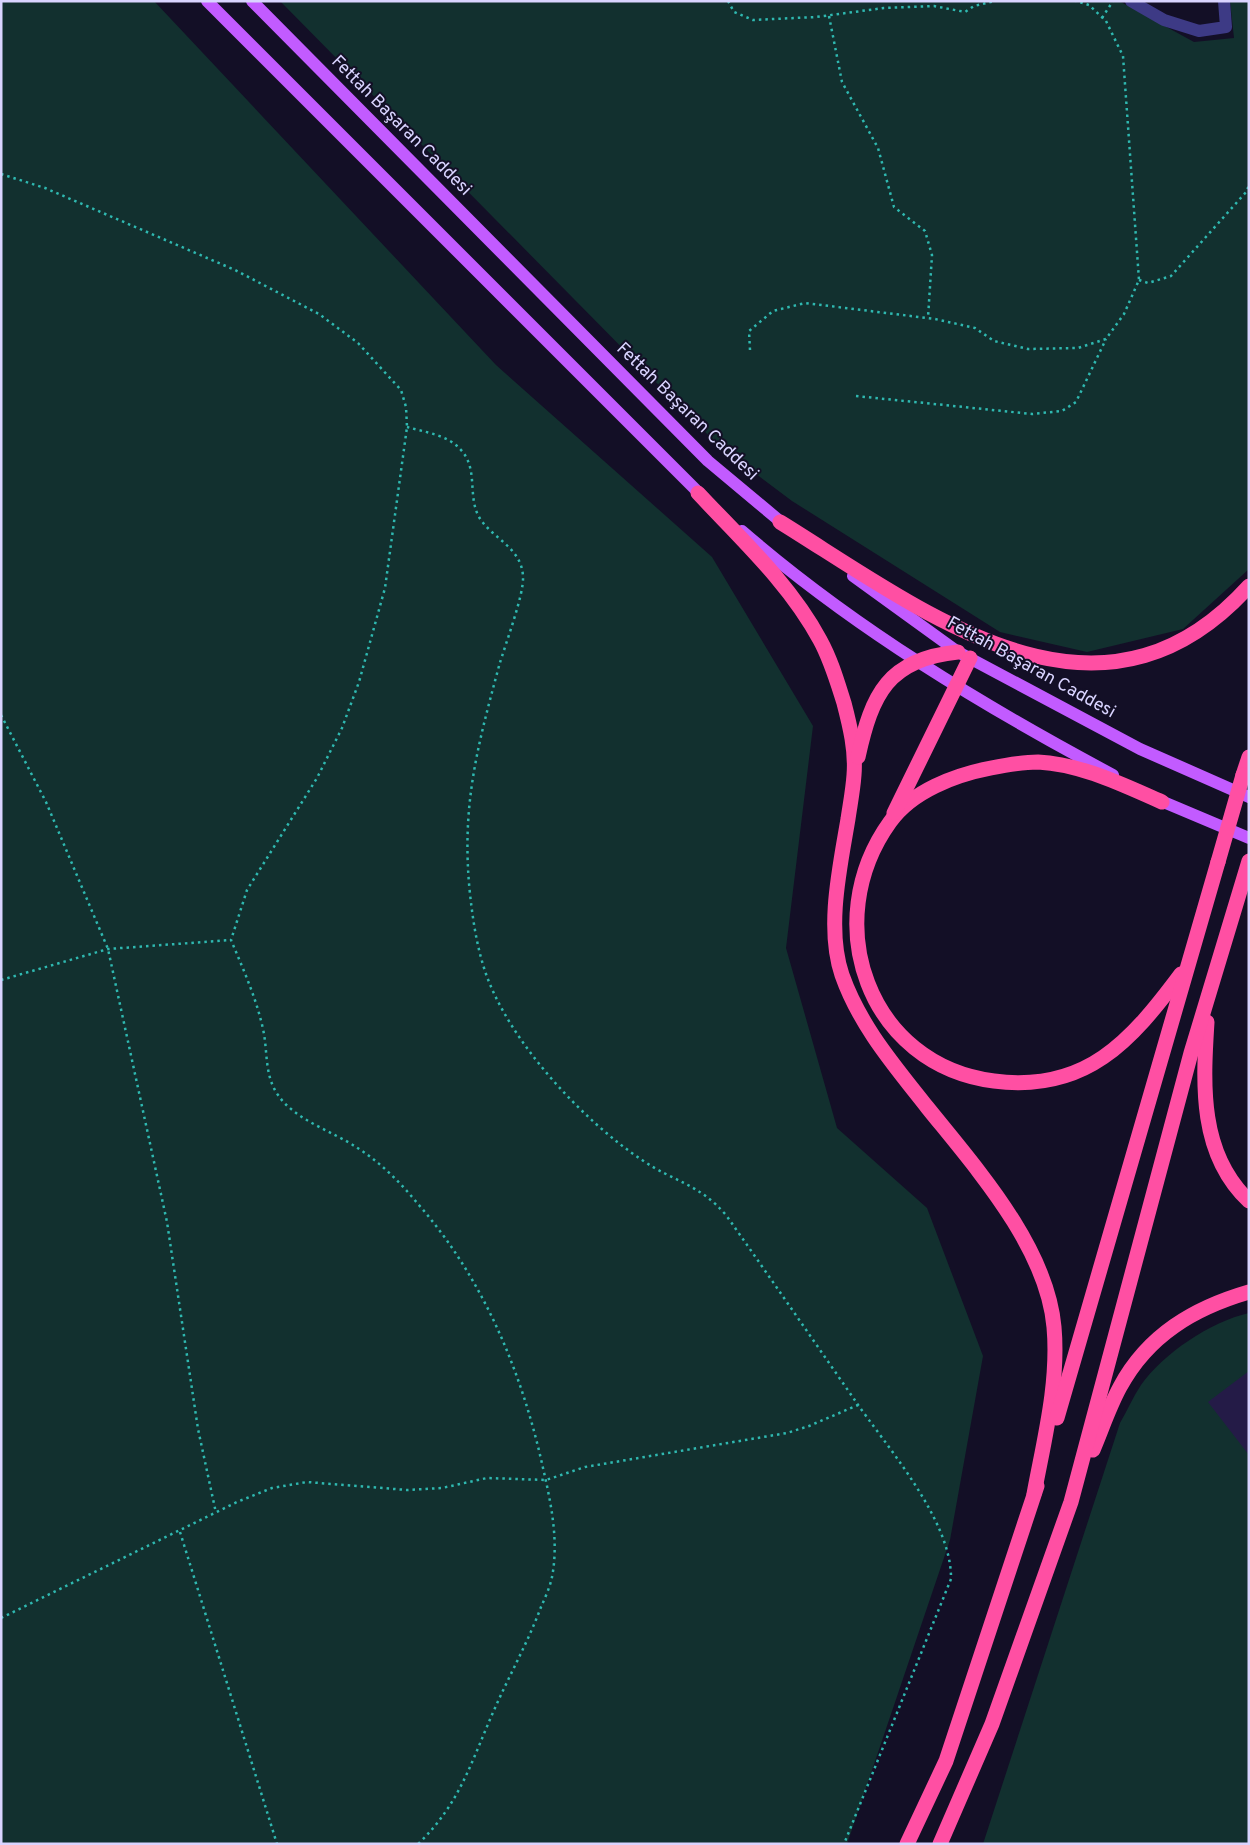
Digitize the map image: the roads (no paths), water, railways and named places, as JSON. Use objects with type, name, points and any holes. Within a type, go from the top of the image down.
[{"type":"highway","points":[[698,493],[769,570],[802,610],[821,641],[836,674],[848,718],[853,745],[854,773]]},
{"type":"highway","points":[[780,522],[951,625],[985,642],[1048,660],[1112,662],[1151,654],[1204,626],[1233,604],[1249,586]]},
{"type":"highway","points":[[1034,1494],[1054,1377],[1054,1326],[1050,1301],[1043,1278],[1021,1231],[862,1022],[850,998],[841,971],[836,930],[836,903],[838,875],[854,773],[864,730],[875,702],[890,679],[917,661],[934,654],[964,655],[956,686],[890,821],[870,856],[857,895],[857,951],[868,986],[886,1017],[906,1040],[928,1058],[947,1068],[975,1078],[1009,1083],[1042,1082],[1067,1075],[1097,1062],[1122,1045],[1151,1015],[1188,964]]},
{"type":"highway","points":[[907,1844],[946,1761],[1034,1494],[1249,757]]},
{"type":"highway","points":[[890,821],[909,804],[951,779],[1004,766],[1038,762],[1078,769],[1114,781],[1162,802]]},
{"type":"highway","points":[[1072,1502],[1191,1053],[1247,866]]},
{"type":"highway","points":[[1209,996],[1205,1051],[1205,1114],[1211,1140],[1224,1169],[1240,1193],[1249,1201]]},
{"type":"highway","points":[[940,1844],[992,1724],[1072,1502],[1119,1388],[1145,1351],[1178,1322],[1202,1308],[1249,1292]]},
{"type":"main road","points":[[207,1],[698,493],[770,555],[887,642],[956,686],[1044,738],[1162,802],[1249,838]]},
{"type":"main road","name":"Fettah Başaran Caddesi","points":[[252,1],[708,461],[780,522],[964,655],[1140,749],[1249,797]]},
{"type":"street","points":[[1130,1],[1164,20],[1199,31],[1226,27],[1224,1]]}]
